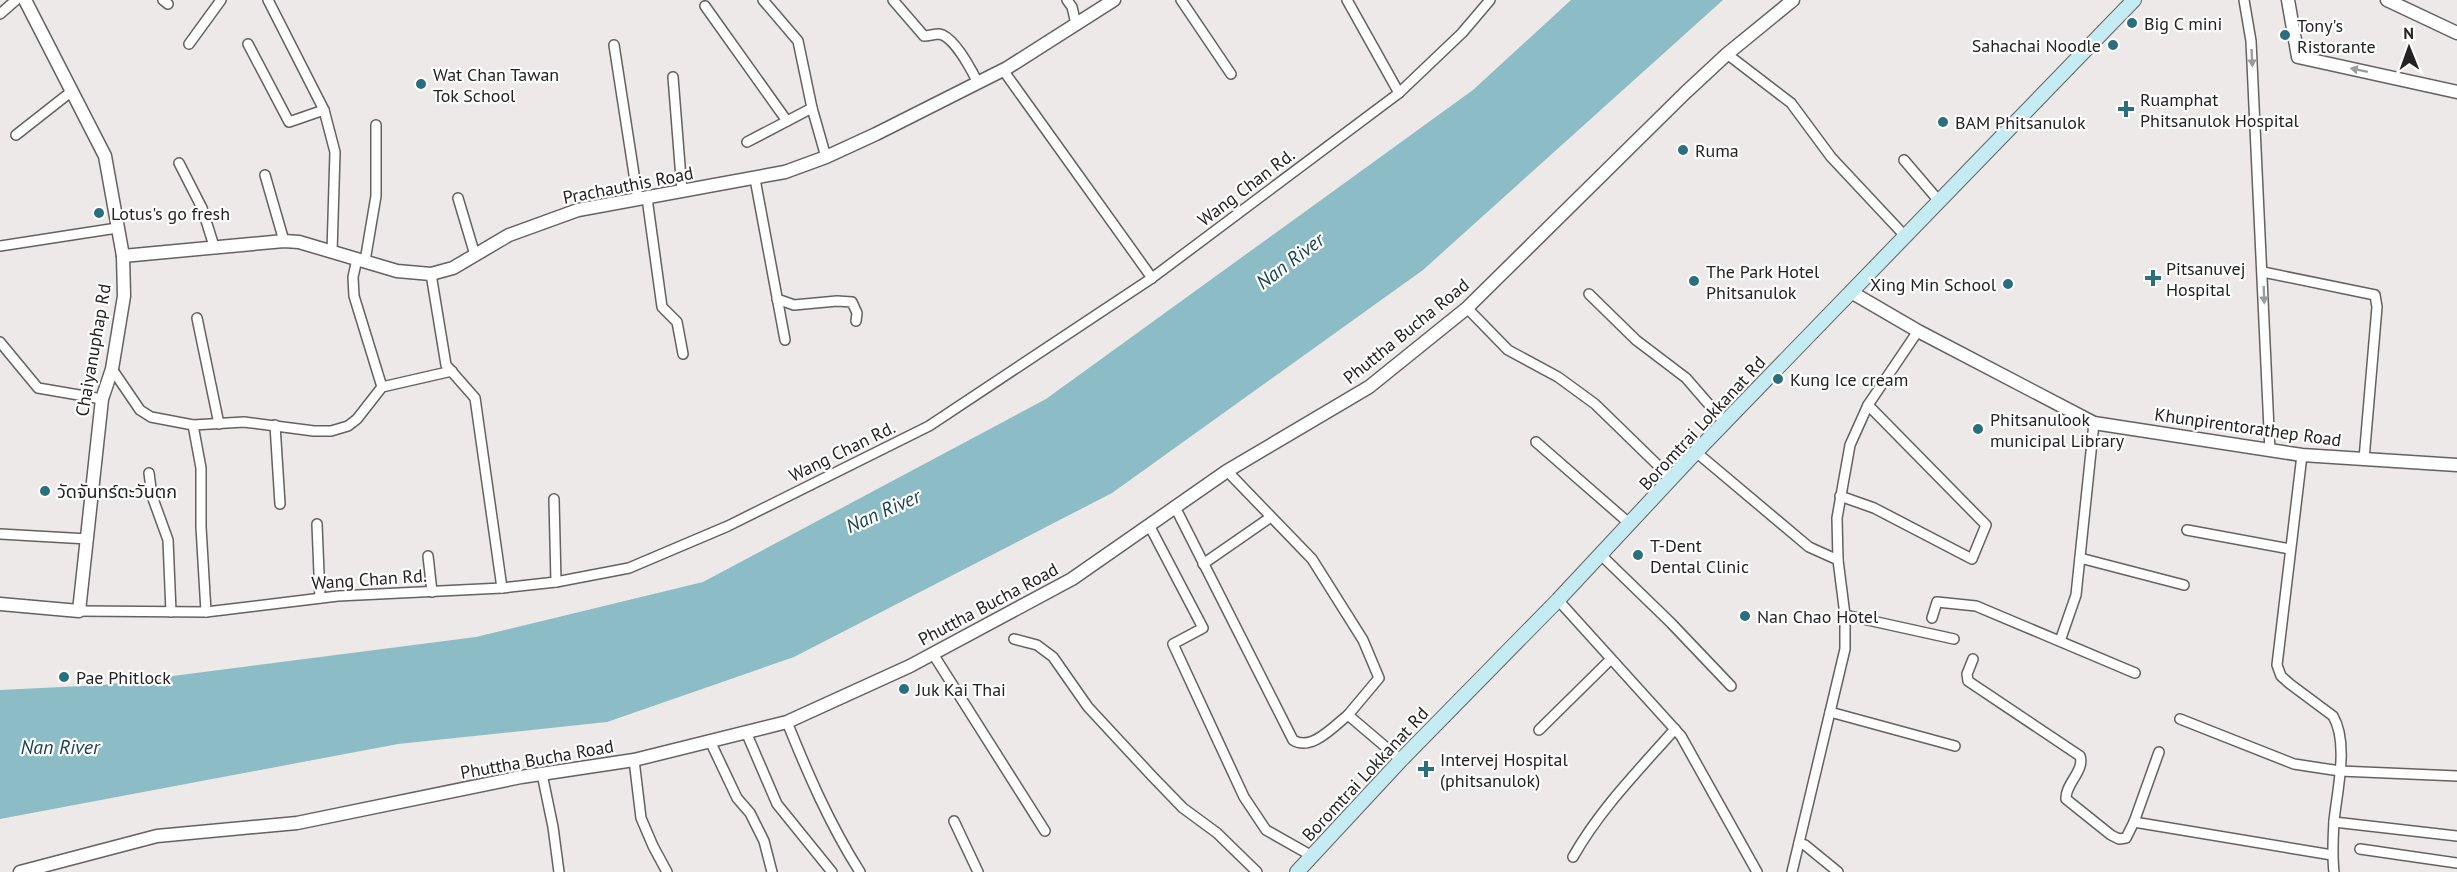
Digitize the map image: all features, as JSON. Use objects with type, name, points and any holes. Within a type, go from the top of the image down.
[{"type":"main road","name":"Boromtrai Lokkanat Rd","points":[[1297,872],[1401,760],[1601,555],[1696,452],[2134,0]]},
{"type":"street","points":[[0,14],[16,0]]},
{"type":"street","name":"Chaiyanuphap Rd","points":[[25,0],[105,156],[123,256],[124,296],[112,369],[102,399],[80,611]]},
{"type":"street","points":[[189,44],[221,0]]},
{"type":"street","points":[[268,0],[324,110],[335,152],[332,252]]},
{"type":"street","points":[[763,0],[798,41],[812,108],[826,157]]},
{"type":"street","points":[[893,0],[924,36],[942,35],[948,39],[968,64],[978,83]]},
{"type":"street","points":[[1067,0],[1072,7],[1076,24]]},
{"type":"street","name":"Prachauthis Road","points":[[123,256],[284,241],[299,242],[397,271],[431,274],[453,268],[509,235],[578,210],[755,179],[785,172],[826,157],[1003,70],[1114,0]]},
{"type":"street","points":[[1181,0],[1231,74]]},
{"type":"street","points":[[1347,0],[1400,93]]},
{"type":"street","name":"Wang Chan Rd.","points":[[80,611],[206,612],[320,598],[502,588],[556,582],[629,568],[728,526],[929,426],[1152,278],[1400,93],[1462,33],[1490,0]]},
{"type":"street","name":"Phuttha Bucha Road","points":[[20,872],[158,836],[297,823],[542,774],[634,760],[787,722],[933,654],[1072,579],[1227,471],[1369,387],[1467,308],[1727,54],[1793,0]]},
{"type":"street","points":[[2244,0],[2251,41],[2271,451]]},
{"type":"street","points":[[2288,0],[2298,57],[2457,93]]},
{"type":"street","points":[[2386,0],[2457,33]]},
{"type":"street","points":[[705,6],[787,121]]},
{"type":"street","points":[[248,44],[289,122],[324,110]]},
{"type":"street","points":[[614,45],[662,307],[677,322],[683,354]]},
{"type":"street","points":[[1727,54],[1791,103],[1832,157],[1905,236]]},
{"type":"street","points":[[1003,70],[1152,278]]},
{"type":"street","points":[[673,77],[682,192]]},
{"type":"street","points":[[16,135],[72,91]]},
{"type":"street","points":[[747,142],[812,108]]},
{"type":"street","points":[[376,125],[376,196],[361,260],[353,277],[354,296],[382,387]]},
{"type":"street","points":[[1904,160],[1939,201]]},
{"type":"street","points":[[179,163],[202,208],[214,246]]},
{"type":"street","points":[[265,175],[284,241]]},
{"type":"street","points":[[755,179],[785,340]]},
{"type":"street","points":[[458,198],[475,255]]},
{"type":"street","points":[[2,243],[117,228]]},
{"type":"street","points":[[2263,272],[2375,295],[2377,307],[2364,459]]},
{"type":"street","points":[[431,274],[442,353],[446,365],[476,398],[502,588]]},
{"type":"street","name":"Khunpirentorathep Road","points":[[1851,292],[1918,331],[2094,423],[2301,455],[2457,465]]},
{"type":"street","points":[[1589,294],[1636,340],[1686,378],[1725,423]]},
{"type":"street","points":[[777,298],[794,305],[852,302],[857,313],[856,321]]},
{"type":"street","points":[[1467,308],[1508,351],[1558,377],[1595,404],[1672,479]]},
{"type":"street","points":[[197,318],[219,423]]},
{"type":"street","points":[[1792,872],[1845,649],[1845,615],[1838,560],[1837,518],[1850,445],[1868,405],[1918,331]]},
{"type":"street","points":[[0,342],[38,388],[102,399]]},
{"type":"street","points":[[112,369],[140,410],[151,417],[193,425],[219,423],[275,425],[314,431],[331,431],[348,426],[357,419],[382,387],[452,371]]},
{"type":"street","points":[[1840,496],[1874,508],[1972,559],[1986,525],[1868,405]]},
{"type":"street","points":[[2060,641],[2076,595],[2094,423]]},
{"type":"street","points":[[193,425],[201,468],[201,527],[206,612]]},
{"type":"street","points":[[275,425],[280,504]]},
{"type":"street","points":[[1536,442],[1630,524]]},
{"type":"street","points":[[1696,452],[1809,547],[1838,560]]},
{"type":"street","points":[[2301,455],[2277,665],[2281,676],[2333,716],[2339,725],[2340,771],[2332,855],[2334,872]]},
{"type":"street","points":[[1175,507],[1293,740],[1300,745],[1309,744],[1348,715],[1379,678],[1363,640],[1312,559],[1227,471]]},
{"type":"street","points":[[149,473],[152,496],[168,540],[171,612]]},
{"type":"street","points":[[554,499],[556,582]]},
{"type":"street","points":[[1203,564],[1271,517]]},
{"type":"street","points":[[317,524],[320,598]]},
{"type":"street","points":[[1149,525],[1203,628],[1173,644],[1244,797],[1266,830],[1312,856]]},
{"type":"street","points":[[2187,530],[2290,549]]},
{"type":"street","points":[[0,534],[88,538]]},
{"type":"street","points":[[1601,555],[1731,686]]},
{"type":"street","points":[[428,556],[432,592]]},
{"type":"street","points":[[2079,558],[2184,585]]},
{"type":"street","points":[[1558,600],[1681,736],[1757,872]]},
{"type":"street","points":[[1932,618],[1937,602],[1964,604],[2002,616],[2136,673]]},
{"type":"street","points":[[0,604],[80,611]]},
{"type":"street","points":[[1845,615],[1954,639]]},
{"type":"street","points":[[1014,639],[1037,645],[1053,657],[1088,707],[1152,776],[1184,808],[1217,833],[1257,872]]},
{"type":"street","points":[[933,654],[1045,831]]},
{"type":"street","points":[[1539,730],[1611,659]]},
{"type":"street","points":[[1973,659],[1967,674],[1968,681],[2080,756],[2081,764],[2066,794],[2066,799],[2111,835],[2126,838],[2159,752]]},
{"type":"street","points":[[1830,712],[1955,746]]},
{"type":"street","points":[[1348,715],[1401,760]]},
{"type":"street","points":[[2180,719],[2294,764],[2340,771],[2457,776]]},
{"type":"street","points":[[787,722],[821,802],[840,841],[860,872]]},
{"type":"street","points":[[1573,857],[1588,831],[1675,729]]},
{"type":"street","points":[[746,732],[777,804],[832,872]]},
{"type":"street","points":[[710,741],[736,798],[750,813],[764,841],[772,872]]},
{"type":"street","points":[[634,760],[641,818],[667,872]]},
{"type":"street","points":[[542,774],[559,872]]},
{"type":"street","points":[[954,821],[978,872]]},
{"type":"street","points":[[2134,822],[2332,855]]},
{"type":"street","points":[[2334,822],[2457,836]]},
{"type":"street","points":[[1799,843],[1805,845],[1838,872]]},
{"type":"street","points":[[2360,849],[2457,863]]},
{"type":"water","name":"Nan River","points":[[1571,0],[1723,0],[1423,270],[1112,493],[794,657],[607,722],[398,744],[0,819],[0,690],[103,685],[476,637],[703,582],[1046,399],[1473,90]]},
{"type":"place","name":"Big C mini","points":[[2132,23]]},
{"type":"place","name":"Tony's Ristorante","points":[[2285,35]]},
{"type":"place","name":"Sahachai Noodle","points":[[2113,45]]},
{"type":"place","name":"Wat Chan Tawan Tok School","points":[[421,84]]},
{"type":"place","name":"Ruamphat Phitsanulok Hospital","points":[[2126,109]]},
{"type":"place","name":"BAM Phitsanulok","points":[[1943,122]]},
{"type":"place","name":"Ruma","points":[[1683,150]]},
{"type":"place","name":"Lotus's go fresh","points":[[99,213]]},
{"type":"place","name":"Pitsanuvej Hospital","points":[[2153,278]]},
{"type":"place","name":"The Park Hotel Phitsanulok","points":[[1694,281]]},
{"type":"place","name":"Xing Min School","points":[[2008,284]]},
{"type":"place","name":"Kung Ice cream","points":[[1778,379]]},
{"type":"place","name":"Phitsanulook municipal Library","points":[[1978,429]]},
{"type":"place","name":"วัดจันทร์ตะวันตก","points":[[45,491]]},
{"type":"place","name":"T-Dent Dental Clinic","points":[[1638,555]]},
{"type":"place","name":"Nan Chao Hotel","points":[[1745,616]]},
{"type":"place","name":"Pae Phitlock","points":[[64,677]]},
{"type":"place","name":"Juk Kai Thai","points":[[904,689]]},
{"type":"place","name":"Intervej Hospital (phitsanulok)","points":[[1426,769]]}]
